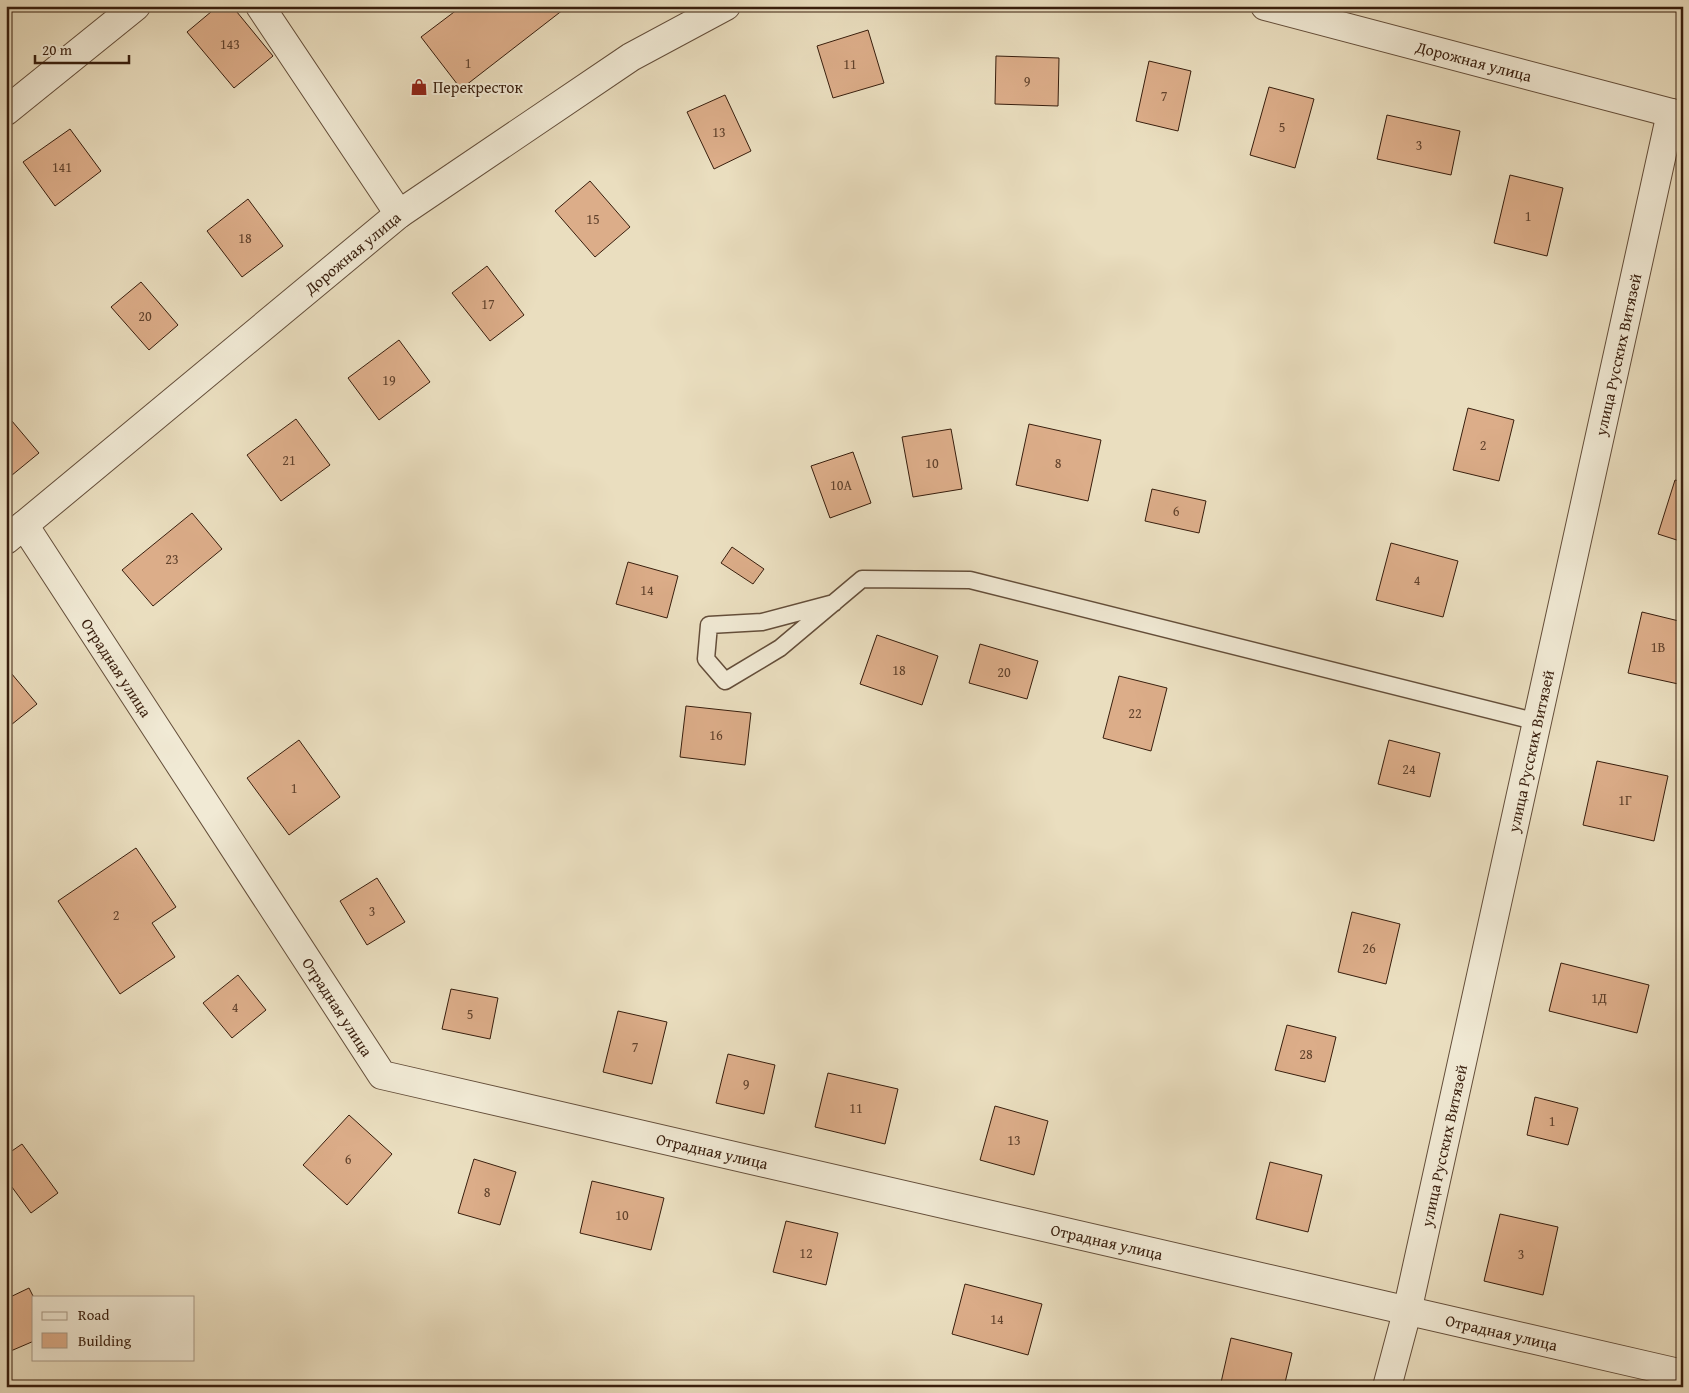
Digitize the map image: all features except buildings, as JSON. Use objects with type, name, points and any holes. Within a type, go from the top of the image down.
[{"type":"street","points":[[6,111],[136,6]]},
{"type":"street","points":[[260,6],[399,214]]},
{"type":"street","name":"Дорожная улица","points":[[15,532],[399,214],[631,57],[726,6]]},
{"type":"street","name":"Дорожная улица","points":[[1265,6],[1677,114]]},
{"type":"street","name":"улица Русских Витязей","points":[[1387,1387],[1407,1312],[1538,722],[1677,114]]},
{"type":"street","name":"Отрадная улица","points":[[15,532],[382,1075],[1683,1374]]},
{"type":"lane","points":[[834,603],[762,622],[709,625],[706,659],[725,681],[780,648],[834,603],[862,579],[970,580],[1538,722]]},
{"type":"place","name":"Перекресток","points":[[419,87]]}]
